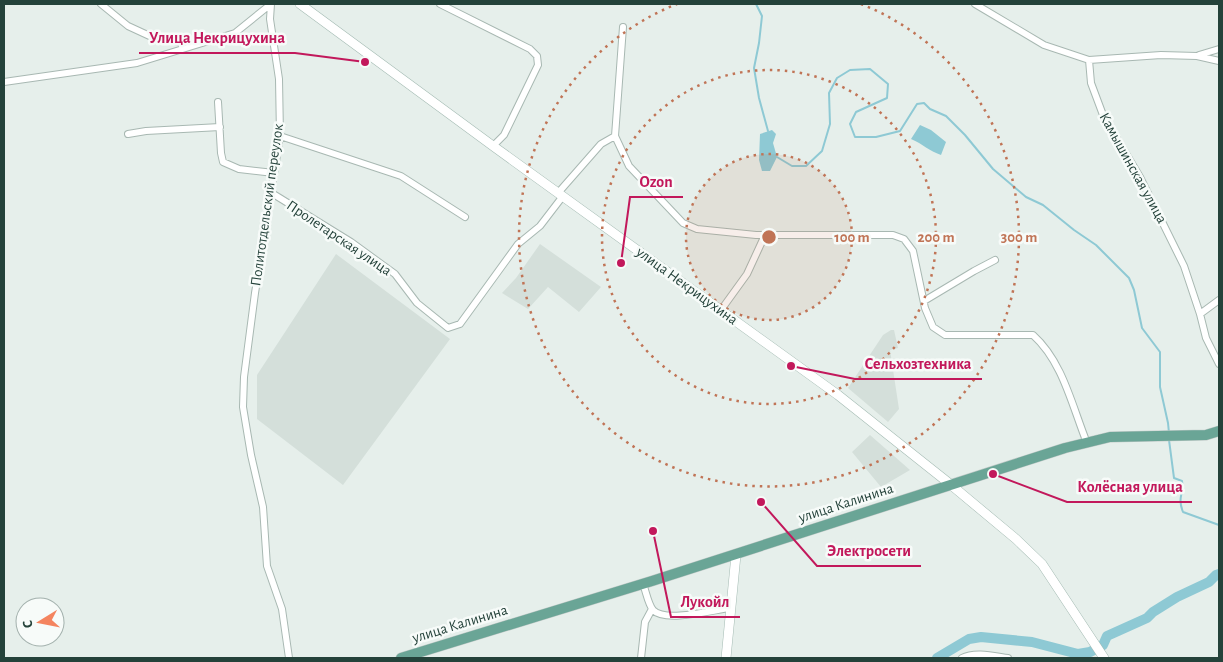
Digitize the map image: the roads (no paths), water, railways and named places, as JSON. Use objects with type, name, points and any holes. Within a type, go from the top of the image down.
[{"type":"main road","name":"улица Калинина","points":[[401,658],[643,584],[950,484],[1087,443],[1110,437],[1206,435],[1219,431]]},
{"type":"street","points":[[101,4],[128,26],[154,38],[198,44]]},
{"type":"street","points":[[4,82],[137,63],[234,33],[271,4]]},
{"type":"street","name":"Политотдельский переулок","points":[[271,4],[270,19],[279,79],[280,136],[270,192],[245,368],[243,407],[251,455],[263,507],[267,566],[282,610],[289,658]]},
{"type":"street","name":"улица Некрицухина","points":[[300,4],[560,195],[838,395],[950,484],[1016,539],[1042,564],[1104,658]]},
{"type":"street","points":[[440,4],[530,49],[537,56],[538,65],[504,135],[493,146]]},
{"type":"street","points":[[975,4],[1044,45],[1089,60],[1161,55],[1197,56],[1219,61]]},
{"type":"street","points":[[623,27],[615,136],[628,166],[683,223],[697,229],[765,235],[893,235],[904,239],[913,251],[924,301],[933,327],[945,335],[1033,335],[1044,345],[1056,364],[1087,443]]},
{"type":"street","points":[[1197,56],[1219,49]]},
{"type":"street","name":"Камышинская улица","points":[[1089,60],[1092,83],[1103,115],[1140,176],[1184,266],[1206,338],[1219,364]]},
{"type":"street","points":[[218,102],[220,153],[223,162],[238,169],[274,173]]},
{"type":"street","points":[[128,134],[146,131],[220,127]]},
{"type":"street","points":[[280,136],[400,176],[465,217]]},
{"type":"street","points":[[560,195],[601,144],[615,136]]},
{"type":"street","name":"Пролетарская улица","points":[[270,192],[351,242],[395,274],[418,303],[448,328],[460,324],[518,244],[540,226],[560,195]]},
{"type":"street","points":[[721,310],[747,274],[765,235]]},
{"type":"street","points":[[924,301],[995,260]]},
{"type":"street","points":[[1200,314],[1219,300]]},
{"type":"street","points":[[726,658],[736,554]]},
{"type":"street","points":[[643,584],[652,610],[662,616],[730,608]]},
{"type":"street","points":[[641,658],[645,622],[652,610]]},
{"type":"street","points":[[962,658],[987,654],[1008,658]]},
{"type":"water","points":[[920,125],[931,130],[946,142],[941,155],[911,139]]},
{"type":"water","points":[[772,130],[776,134],[773,143],[777,157],[770,171],[762,171],[759,160],[760,134]]},
{"type":"waterway","points":[[756,4],[762,16],[754,68],[759,98],[768,131]]},
{"type":"waterway","points":[[777,157],[792,166],[806,166],[822,151],[830,124],[829,93],[837,78],[850,70],[870,69],[888,84],[887,98],[856,112],[850,124],[855,137],[876,137],[900,131],[917,104],[924,103],[930,109],[946,116],[965,135],[993,169],[1026,197],[1043,205],[1096,245],[1129,278],[1134,290],[1142,328],[1160,352],[1160,387],[1169,433]]},
{"type":"waterway","points":[[1169,440],[1174,478],[1182,481],[1181,503],[1183,512],[1219,525]]},
{"type":"waterway","points":[[937,658],[969,639],[981,637],[1032,642],[1078,654],[1090,652],[1103,645],[1107,636],[1147,618],[1177,597],[1209,582],[1219,574]]},
{"type":"place","name":"Улица Некрицухина","points":[[365,62]]},
{"type":"place","name":"Ozon","points":[[621,263]]},
{"type":"place","name":"Сельхозтехника","points":[[791,366]]},
{"type":"place","name":"Колёсная улица","points":[[993,474]]},
{"type":"place","name":"Электросети","points":[[761,502]]},
{"type":"place","name":"Лукойл","points":[[653,531]]}]
